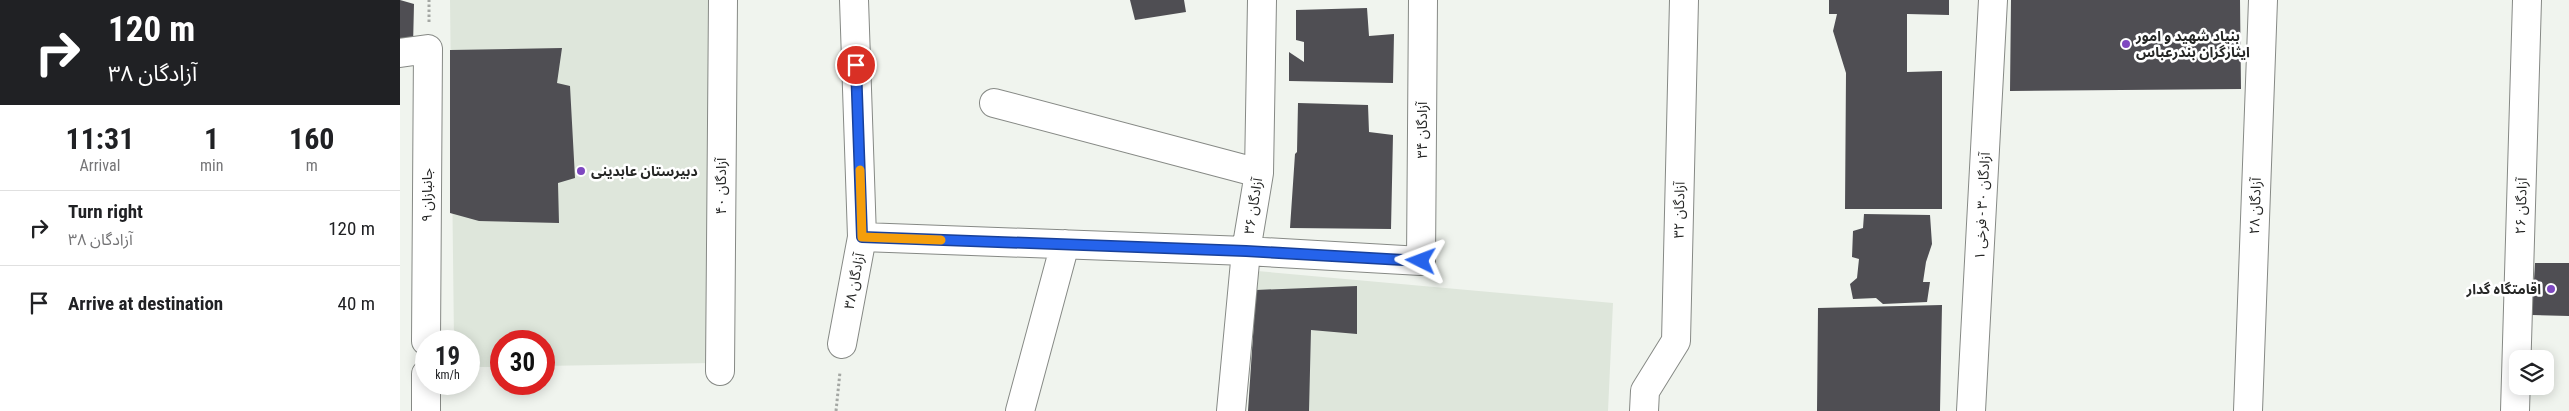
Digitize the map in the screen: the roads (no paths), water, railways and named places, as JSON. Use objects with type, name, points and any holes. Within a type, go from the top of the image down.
[{"type":"street","name":"آزادگان ۴۰","points":[[720,371],[722,0]]},
{"type":"street","name":"آزادگان ۳۸","points":[[842,344],[862,237],[854,0]]},
{"type":"street","name":"آزادگان ۳۶","points":[[1232,411],[1246,251],[1259,173],[1262,0]]},
{"type":"street","name":"آزادگان ۳۴","points":[[1246,251],[1421,261],[1423,0]]},
{"type":"street","name":"آزادگان ۳۲","points":[[1644,411],[1644,391],[1676,341],[1684,0]]},
{"type":"street","name":"آزادگان ۳۰ - فرخی ۱","points":[[1971,411],[1993,0]]},
{"type":"street","name":"آزادگان ۲۸","points":[[2248,411],[2263,0]]},
{"type":"street","name":"آزادگان ۲۶","points":[[2515,411],[2527,0]]},
{"type":"street","name":"جانبازان ۹","points":[[400,52],[428,49],[426,330]]},
{"type":"street","points":[[994,103],[1259,173]]},
{"type":"street","points":[[862,237],[1246,251]]},
{"type":"street","points":[[1020,411],[1065,244]]},
{"type":"street","points":[[426,395],[426,411]]},
{"type":"place","name":"بنیاد شهید و امور ایثارگران بندرعباس","points":[[2126,44]]},
{"type":"place","name":"دبیرستان عابدینی","points":[[581,171]]},
{"type":"place","name":"اقامتگاه گدار","points":[[2551,289]]}]
